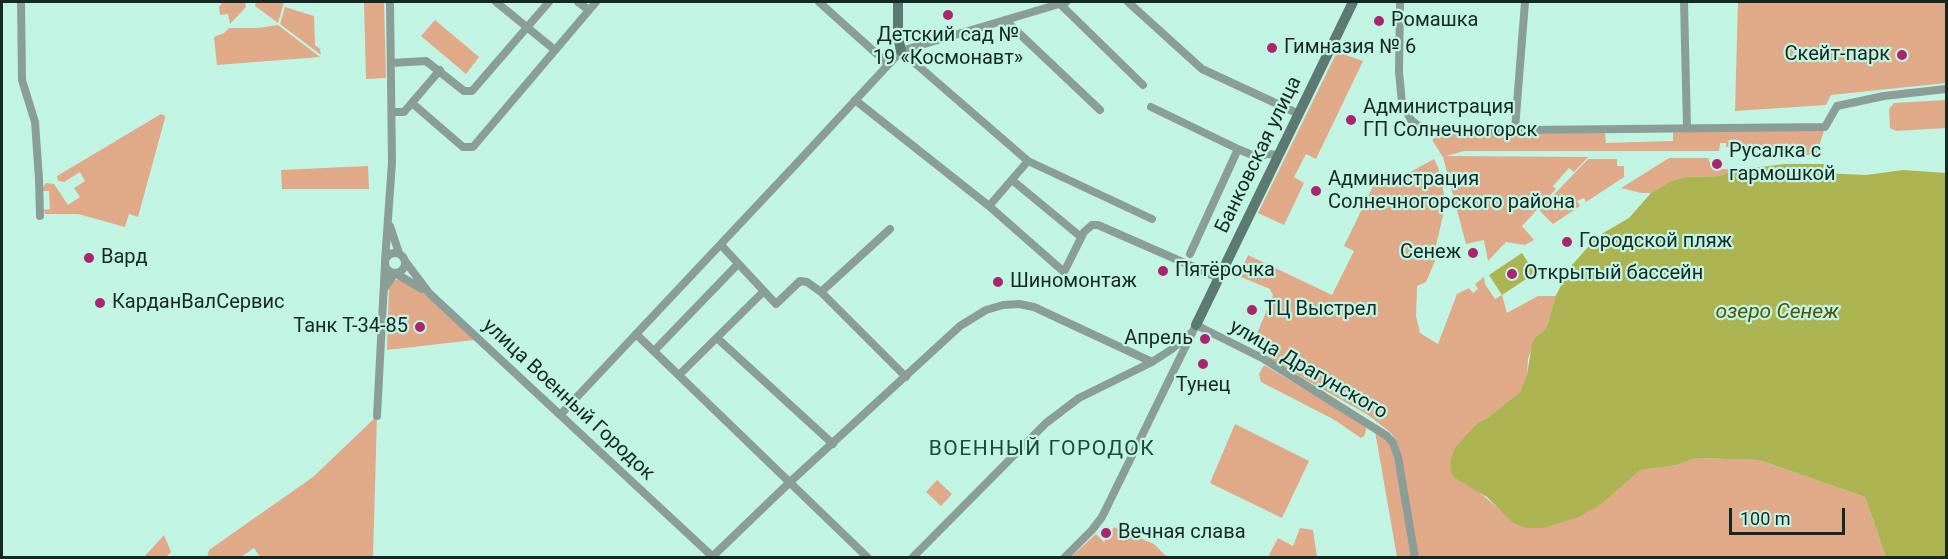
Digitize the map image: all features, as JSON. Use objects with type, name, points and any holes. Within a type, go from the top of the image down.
[{"type":"street","points":[[21,2],[22,80],[35,122],[40,216]]},
{"type":"street","points":[[377,416],[389,221],[392,112],[390,2]]},
{"type":"street","points":[[496,2],[555,50]]},
{"type":"street","points":[[391,63],[426,61],[464,91],[472,91],[549,2]]},
{"type":"street","points":[[578,2],[589,10]]},
{"type":"street","points":[[412,104],[463,147],[473,147],[596,2]]},
{"type":"street","points":[[819,2],[888,64]]},
{"type":"street","points":[[898,2],[897,36],[901,51],[1028,161],[1152,219]]},
{"type":"street","points":[[560,415],[901,51],[1062,2],[1143,85]]},
{"type":"street","points":[[1128,2],[1202,69],[1299,114]]},
{"type":"street","name":"Банковская улица","points":[[1195,328],[1353,2]]},
{"type":"street","points":[[1400,2],[1399,81],[1402,103],[1411,120],[1425,131],[1825,127],[1838,106],[1884,96],[1947,89]]},
{"type":"street","points":[[1515,129],[1525,2]]},
{"type":"street","points":[[1684,2],[1687,128]]},
{"type":"street","points":[[1005,20],[1100,110]]},
{"type":"street","points":[[392,112],[404,112],[440,70]]},
{"type":"street","points":[[855,100],[989,206],[1064,272],[1087,228],[1098,225],[1219,278]]},
{"type":"street","points":[[1151,107],[1257,157],[1272,153],[1279,155]]},
{"type":"street","points":[[1190,254],[1238,149]]},
{"type":"street","points":[[989,206],[1028,161]]},
{"type":"street","points":[[1012,180],[1081,237]]},
{"type":"street","points":[[383,293],[395,273],[403,269],[405,261],[399,253],[389,221]]},
{"type":"street","points":[[821,292],[890,229]]},
{"type":"street","points":[[721,245],[776,304],[800,281],[807,282],[821,292],[906,377]]},
{"type":"street","points":[[385,262],[390,254],[399,253]]},
{"type":"street","name":"улица Военный Городок","points":[[405,261],[429,293],[713,557]]},
{"type":"street","points":[[385,262],[388,270],[429,293]]},
{"type":"street","points":[[654,351],[738,264]]},
{"type":"street","points":[[679,375],[764,291]]},
{"type":"street","points":[[713,557],[790,482],[960,326],[986,310],[1003,305],[1019,304],[1034,307],[1152,362]]},
{"type":"street","points":[[912,558],[1046,423],[1079,398],[1152,362],[1172,349],[1195,328]]},
{"type":"street","points":[[1064,558],[1092,530],[1102,516],[1195,328]]},
{"type":"street","name":"улица Драгунского","points":[[1195,328],[1264,359],[1388,436],[1398,457],[1416,558]]},
{"type":"street","points":[[636,334],[868,558]]},
{"type":"street","points":[[717,338],[833,444]]},
{"type":"shaded area","points":[[223,2],[245,2],[246,7],[230,24],[228,14],[220,15],[219,7]]},
{"type":"shaded area","points":[[256,2],[284,2],[278,23],[255,6]]},
{"type":"shaded area","points":[[364,2],[384,2],[386,78],[366,79]]},
{"type":"shaded area","points":[[1738,2],[1946,2],[1946,83],[1831,95],[1826,105],[1735,111]]},
{"type":"shaded area","points":[[285,7],[314,16],[315,45],[320,49],[321,55],[280,24]]},
{"type":"shaded area","points":[[435,20],[479,57],[466,74],[421,36]]},
{"type":"shaded area","points":[[278,25],[320,57],[217,65],[214,37],[229,28]]},
{"type":"shaded area","points":[[1337,52],[1363,61],[1316,159],[1306,154],[1294,177],[1304,183],[1284,225],[1258,213]]},
{"type":"shaded area","points":[[1946,100],[1946,128],[1896,131],[1890,128],[1889,109],[1894,103]]},
{"type":"shaded area","points":[[161,114],[165,118],[138,217],[129,214],[125,227],[78,214],[45,214],[44,210],[50,209],[49,191],[43,191],[46,183],[54,184],[68,205],[80,197],[74,188],[85,181],[80,172],[64,182],[58,181],[57,176]]},
{"type":"shaded area","points":[[1673,131],[1824,131],[1816,155],[1796,155],[1792,148],[1726,147],[1726,143],[1720,143],[1719,151],[1464,151],[1446,156],[1588,157],[1574,172],[1569,168],[1553,186],[1556,189],[1522,226],[1534,240],[1525,245],[1506,242],[1488,261],[1484,240],[1466,244],[1443,157],[1432,140],[1440,134],[1605,133],[1606,143],[1673,141]]},
{"type":"shaded area","points":[[1669,158],[1708,158],[1712,168],[1736,170],[1719,176],[1686,177],[1671,181],[1651,193],[1621,188]]},
{"type":"shaded area","points":[[1434,159],[1446,203],[1436,245],[1435,261],[1426,282],[1417,286],[1416,316],[1420,333],[1438,344],[1457,294],[1469,288],[1473,293],[1478,289],[1475,284],[1484,277],[1485,284],[1495,299],[1502,295],[1507,313],[1538,296],[1556,296],[1548,323],[1543,332],[1536,336],[1528,359],[1527,375],[1520,392],[1476,424],[1468,434],[1479,492],[1513,523],[1623,483],[1640,470],[1677,465],[1696,458],[1759,460],[1865,497],[1886,557],[1418,557],[1397,443],[1391,433],[1368,415],[1278,364],[1258,348],[1254,341],[1273,295],[1270,289],[1241,277],[1240,273],[1248,255],[1332,295],[1354,251],[1344,246],[1380,172],[1403,176]]},
{"type":"shaded area","points":[[1588,159],[1617,159],[1617,166],[1624,166],[1624,177],[1586,202],[1584,198],[1577,201],[1580,206],[1553,224],[1539,210]]},
{"type":"shaded area","points":[[368,166],[369,189],[282,189],[281,170]]},
{"type":"shaded area","points":[[399,279],[412,284],[443,309],[474,340],[387,350],[389,286],[393,281]]},
{"type":"shaded area","points":[[1264,365],[1364,424],[1365,435],[1361,438],[1333,419],[1261,382],[1259,374]]},
{"type":"shaded area","points":[[377,416],[373,557],[260,557],[254,548],[241,557],[207,558],[209,550],[313,477]]},
{"type":"shaded area","points":[[1235,424],[1309,461],[1282,518],[1210,483]]},
{"type":"shaded area","points":[[1375,431],[1380,432],[1392,447],[1413,557],[1397,557]]},
{"type":"shaded area","points":[[937,480],[952,494],[941,506],[926,492]]},
{"type":"shaded area","points":[[1114,527],[1154,544],[1167,557],[1071,557],[1096,534],[1104,542]]},
{"type":"shaded area","points":[[1300,528],[1313,530],[1317,557],[1272,558],[1269,555],[1278,538],[1293,546]]},
{"type":"shaded area","points":[[164,535],[171,552],[166,557],[144,557]]},
{"type":"water","name":"озеро Сенеж","points":[[1785,164],[1824,164],[1822,173],[1866,175],[1903,170],[1946,173],[1946,557],[1886,557],[1865,497],[1759,460],[1696,458],[1677,465],[1640,470],[1601,504],[1579,517],[1543,528],[1526,528],[1513,523],[1487,497],[1455,478],[1451,472],[1451,459],[1455,448],[1476,424],[1520,392],[1527,375],[1532,344],[1548,323],[1556,295],[1572,265],[1598,236],[1629,218],[1651,193],[1671,181],[1686,177],[1719,176],[1736,170]]},
{"type":"water","name":"Открытый бассейн","points":[[1522,253],[1535,273],[1502,295],[1489,275]]},
{"type":"place","name":"Детский сад № 19 «Космонавт»","points":[[948,15]]},
{"type":"place","name":"Ромашка","points":[[1379,21]]},
{"type":"place","name":"Гимназия № 6","points":[[1272,48]]},
{"type":"place","name":"Скейт-парк","points":[[1902,55]]},
{"type":"place","name":"Администрация ГП Солнечногорск","points":[[1351,120]]},
{"type":"place","name":"Русалка с гармошкой","points":[[1717,164]]},
{"type":"place","name":"Администрация Солнечногорского района","points":[[1316,191]]},
{"type":"place","name":"Городской пляж","points":[[1567,242]]},
{"type":"place","name":"Сенеж","points":[[1473,253]]},
{"type":"place","name":"Вард","points":[[89,258]]},
{"type":"place","name":"Пятёрочка","points":[[1163,271]]},
{"type":"place","name":"Открытый бассейн","points":[[1512,274]]},
{"type":"place","name":"Шиномонтаж","points":[[998,282]]},
{"type":"place","name":"КарданВалСервис","points":[[100,303]]},
{"type":"place","name":"ТЦ Выстрел","points":[[1252,310]]},
{"type":"place","name":"Танк Т-34-85","points":[[420,327]]},
{"type":"place","name":"Апрель","points":[[1205,339]]},
{"type":"place","name":"Тунец","points":[[1203,364]]},
{"type":"place","name":"Вечная слава","points":[[1106,533]]},
{"type":"district","name":"ВОЕННЫЙ ГОРОДОК","points":[[1042,450]]}]
